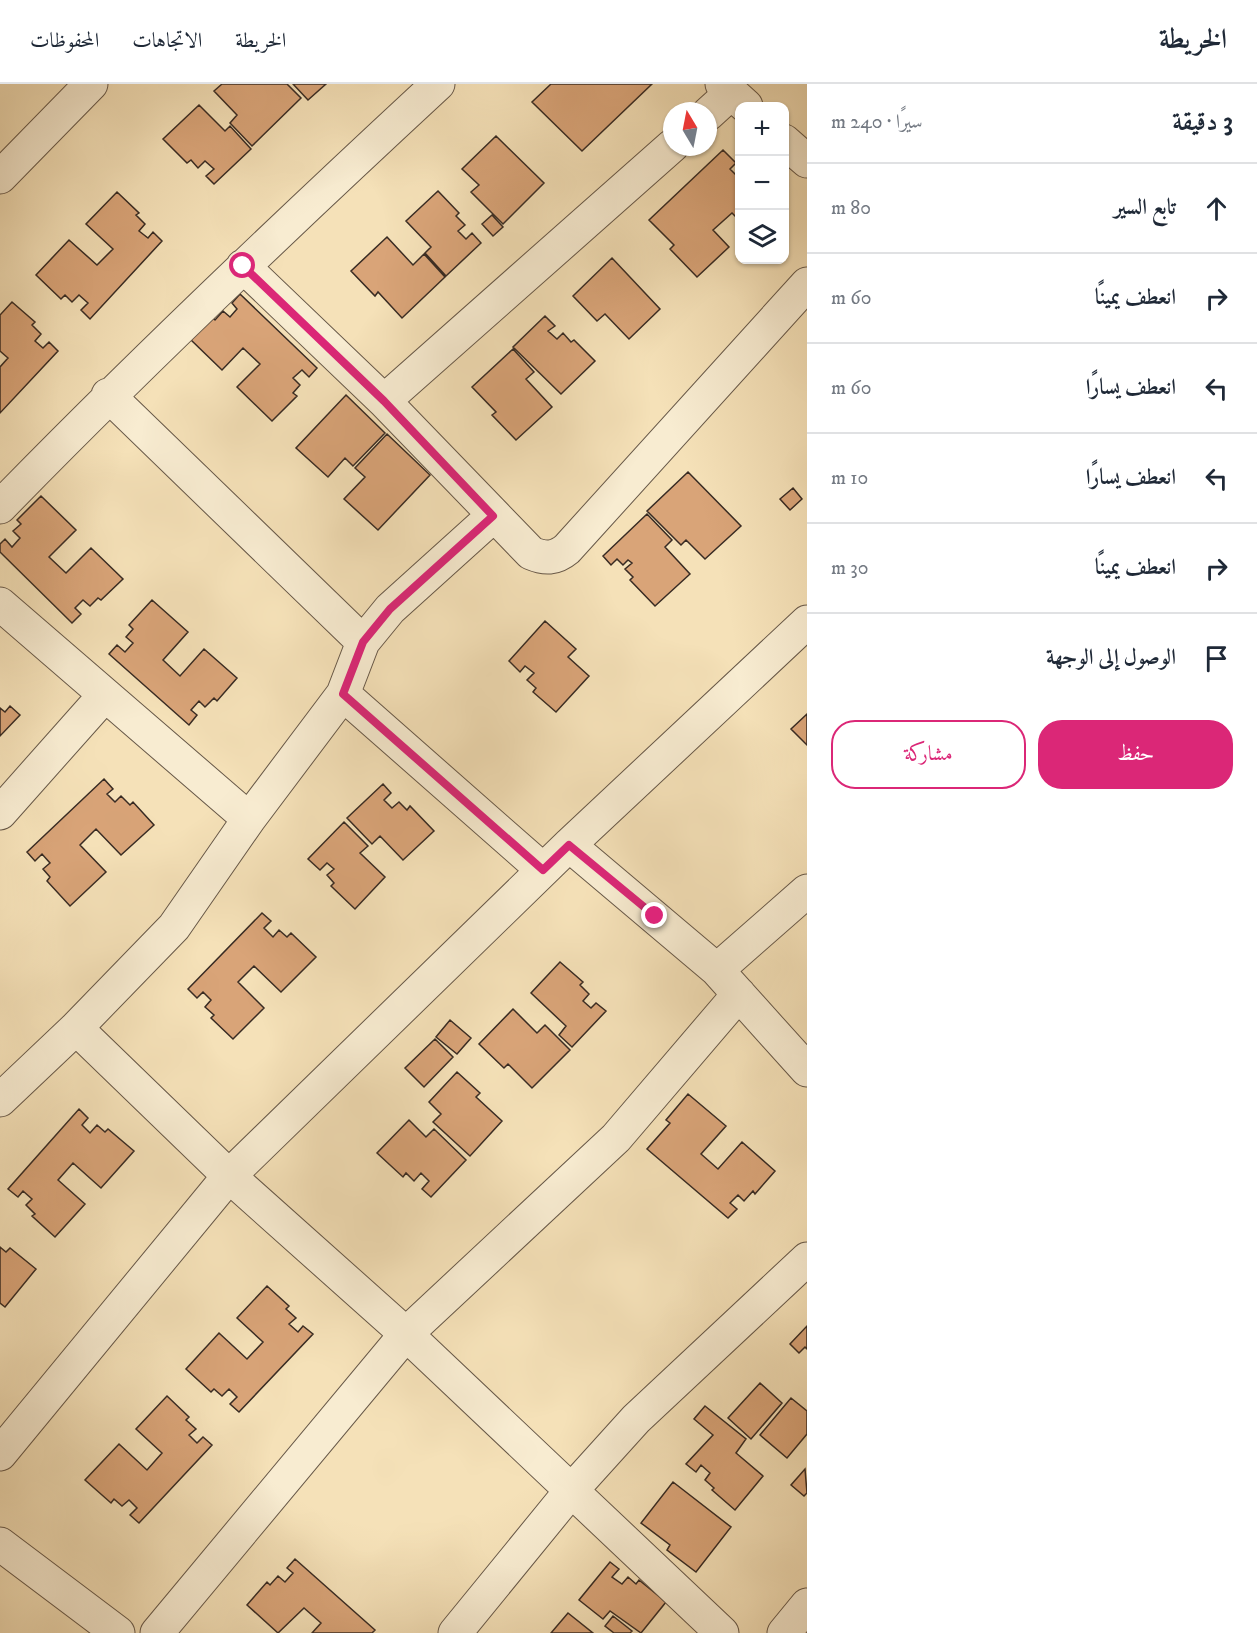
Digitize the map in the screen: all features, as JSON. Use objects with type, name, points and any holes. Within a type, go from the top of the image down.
[{"type":"street","points":[[0,177],[91,84]]},
{"type":"street","points":[[0,507],[108,395],[438,84]]},
{"type":"street","points":[[789,145],[807,161]]},
{"type":"street","points":[[384,401],[663,154]]},
{"type":"street","points":[[243,266],[384,401],[531,553],[549,558],[562,553],[807,284]]},
{"type":"street","points":[[108,395],[363,642]]},
{"type":"street","points":[[0,1100],[76,1028],[174,927],[249,819],[343,694],[363,642],[390,609],[493,516]]},
{"type":"street","points":[[0,604],[249,819]]},
{"type":"street","points":[[0,1454],[229,1176],[569,845],[807,622]]},
{"type":"street","points":[[343,694],[543,870]]},
{"type":"street","points":[[0,813],[104,696]]},
{"type":"street","points":[[569,845],[717,970],[807,1070]]},
{"type":"street","points":[[717,970],[807,891]]},
{"type":"street","points":[[157,1633],[406,1334],[616,1138],[739,994]]},
{"type":"street","points":[[76,1028],[229,1176],[406,1334],[570,1492],[722,1633]]},
{"type":"street","points":[[455,1633],[570,1492],[636,1419],[807,1259]]},
{"type":"street","points":[[0,1544],[118,1633]]},
{"type":"street","points":[[784,1633],[807,1605]]},
{"type":"building","points":[[222,84],[287,84],[301,98],[252,146],[230,123],[237,115],[214,91]]},
{"type":"building","points":[[293,84],[326,84],[308,100]]},
{"type":"building","points":[[551,84],[652,84],[582,151],[532,102]]},
{"type":"building","points":[[199,105],[225,131],[230,126],[251,149],[214,184],[206,176],[214,169],[205,161],[198,168],[191,160],[187,163],[163,139]]},
{"type":"building","points":[[496,136],[544,183],[503,224],[471,192],[479,185],[462,169]]},
{"type":"building","points":[[723,150],[735,162],[730,169],[735,174],[735,216],[732,213],[713,230],[729,247],[697,277],[670,249],[674,245],[649,220]]},
{"type":"building","points":[[438,191],[459,213],[456,216],[465,225],[458,231],[466,239],[472,233],[481,243],[446,276],[425,253],[431,247],[406,221]]},
{"type":"building","points":[[117,192],[139,213],[136,215],[145,224],[139,231],[148,238],[153,232],[162,241],[90,319],[81,310],[88,303],[79,295],[72,302],[65,295],[61,299],[36,275],[69,240],[97,265],[113,249],[86,224]]},
{"type":"building","points":[[492,215],[503,227],[493,236],[482,224]]},
{"type":"building","points":[[387,237],[413,265],[424,254],[445,277],[402,318],[378,292],[375,296],[351,271]]},
{"type":"building","points":[[612,258],[660,309],[629,339],[605,314],[597,321],[573,296]]},
{"type":"building","points":[[240,294],[317,368],[309,377],[302,370],[293,378],[300,385],[293,393],[297,396],[272,421],[237,387],[260,364],[243,348],[222,370],[190,339],[212,317],[215,320],[223,311],[230,317],[237,309],[232,303]]},
{"type":"building","points":[[12,302],[35,322],[32,325],[41,334],[35,341],[43,348],[49,342],[58,351],[0,413],[0,367],[8,358],[0,351],[0,315]]},
{"type":"building","points":[[545,316],[555,326],[548,331],[557,339],[563,333],[571,342],[574,340],[595,361],[561,394],[513,347]]},
{"type":"building","points":[[513,349],[534,372],[526,379],[552,407],[516,440],[492,415],[496,412],[472,387]]},
{"type":"building","points":[[346,395],[385,433],[353,466],[345,458],[328,477],[296,448]]},
{"type":"building","points":[[387,434],[430,475],[378,530],[344,499],[365,477],[355,468]]},
{"type":"building","points":[[688,472],[741,526],[705,559],[686,540],[681,545],[647,511]]},
{"type":"building","points":[[793,488],[802,499],[790,510],[780,499]]},
{"type":"building","points":[[41,496],[76,530],[49,557],[66,573],[91,548],[123,579],[101,600],[98,598],[90,606],[83,600],[75,608],[81,614],[72,623],[0,552],[0,544],[5,539],[12,547],[20,538],[13,531],[21,524],[17,520]]},
{"type":"building","points":[[647,514],[672,540],[665,547],[690,574],[655,606],[630,580],[633,577],[625,569],[632,563],[628,560],[623,565],[617,559],[611,565],[603,556]]},
{"type":"building","points":[[152,600],[188,632],[163,660],[180,676],[204,649],[237,678],[217,701],[214,698],[205,707],[199,701],[191,710],[197,715],[189,725],[109,654],[117,645],[125,652],[133,643],[126,637],[133,629],[129,625]]},
{"type":"building","points":[[545,621],[576,649],[568,657],[589,676],[556,712],[533,692],[536,688],[527,680],[534,673],[525,666],[520,672],[509,661]]},
{"type":"building","points":[[10,706],[20,715],[0,736],[0,708],[5,712]]},
{"type":"building","points":[[807,714],[807,745],[791,729]]},
{"type":"building","points":[[104,779],[113,789],[107,794],[115,802],[121,796],[130,805],[133,802],[154,825],[121,855],[96,829],[80,845],[106,872],[70,906],[47,881],[50,877],[43,869],[50,863],[42,854],[35,861],[27,852]]},
{"type":"building","points":[[383,784],[391,793],[384,800],[392,808],[399,802],[407,810],[410,806],[434,831],[403,860],[380,836],[372,844],[347,818]]},
{"type":"building","points":[[344,822],[368,846],[360,853],[385,877],[355,909],[331,886],[334,883],[327,875],[334,869],[327,863],[320,870],[308,859]]},
{"type":"building","points":[[262,913],[271,921],[264,928],[273,937],[279,930],[287,937],[291,933],[316,957],[281,992],[254,966],[238,982],[264,1008],[233,1039],[211,1018],[214,1015],[205,1007],[211,1000],[203,992],[197,998],[188,989]]},
{"type":"building","points":[[560,962],[583,982],[580,985],[589,994],[583,1001],[591,1008],[596,1003],[606,1011],[572,1047],[559,1035],[566,1026],[531,993]]},
{"type":"building","points":[[513,1009],[537,1033],[545,1025],[570,1050],[532,1088],[508,1064],[504,1068],[479,1044]]},
{"type":"building","points":[[450,1020],[471,1038],[457,1054],[436,1037]]},
{"type":"building","points":[[435,1039],[453,1057],[424,1087],[405,1068]]},
{"type":"building","points":[[457,1072],[480,1093],[476,1097],[502,1121],[470,1156],[433,1122],[441,1114],[429,1102]]},
{"type":"building","points":[[688,1094],[726,1126],[701,1154],[718,1169],[742,1142],[775,1171],[755,1194],[753,1191],[744,1201],[738,1195],[730,1203],[737,1209],[728,1218],[647,1149],[670,1123],[666,1120]]},
{"type":"building","points":[[79,1109],[88,1118],[82,1125],[90,1133],[97,1125],[105,1132],[108,1129],[134,1151],[101,1188],[73,1163],[58,1180],[85,1204],[55,1237],[32,1216],[35,1214],[26,1205],[32,1199],[23,1191],[18,1197],[8,1189]]},
{"type":"building","points":[[409,1120],[426,1137],[434,1129],[466,1160],[431,1197],[422,1189],[429,1181],[421,1173],[414,1181],[406,1173],[403,1177],[377,1153]]},
{"type":"building","points":[[0,1247],[6,1252],[10,1248],[36,1269],[5,1307],[0,1303]]},
{"type":"building","points":[[267,1286],[289,1306],[286,1309],[296,1318],[289,1324],[298,1332],[303,1326],[313,1334],[239,1412],[230,1404],[237,1397],[229,1389],[222,1396],[214,1389],[211,1392],[186,1369],[219,1333],[247,1359],[263,1342],[237,1318]]},
{"type":"building","points":[[807,1326],[807,1349],[805,1347],[799,1353],[790,1344]]},
{"type":"building","points":[[760,1383],[782,1403],[751,1439],[728,1418]]},
{"type":"building","points":[[167,1396],[189,1417],[186,1420],[196,1429],[189,1435],[197,1443],[203,1437],[212,1445],[139,1523],[130,1515],[137,1508],[129,1500],[122,1506],[114,1499],[111,1503],[85,1480],[119,1444],[147,1470],[162,1453],[136,1429]]},
{"type":"building","points":[[791,1398],[807,1411],[807,1434],[787,1458],[760,1435]]},
{"type":"building","points":[[705,1406],[746,1439],[736,1453],[763,1476],[735,1510],[712,1490],[714,1488],[705,1480],[710,1473],[701,1465],[696,1472],[686,1464],[713,1435],[694,1419]]},
{"type":"building","points":[[805,1469],[807,1493],[804,1496],[791,1485]]},
{"type":"building","points":[[673,1482],[731,1527],[696,1572],[667,1550],[670,1545],[641,1523]]},
{"type":"building","points":[[295,1559],[375,1630],[372,1633],[312,1633],[321,1623],[304,1608],[278,1633],[247,1605],[267,1582],[270,1585],[278,1576],[285,1582],[293,1573],[287,1568]]},
{"type":"building","points":[[610,1562],[619,1569],[612,1577],[622,1584],[628,1577],[636,1584],[639,1580],[666,1602],[641,1633],[610,1611],[603,1619],[579,1600]]},
{"type":"building","points":[[568,1613],[593,1633],[551,1633]]},
{"type":"building","points":[[613,1616],[632,1631],[614,1633],[605,1626]]},
{"type":"route","points":[[243,266],[384,401],[493,516],[390,609],[363,642],[343,694],[543,870],[569,845],[655,916]]}]
